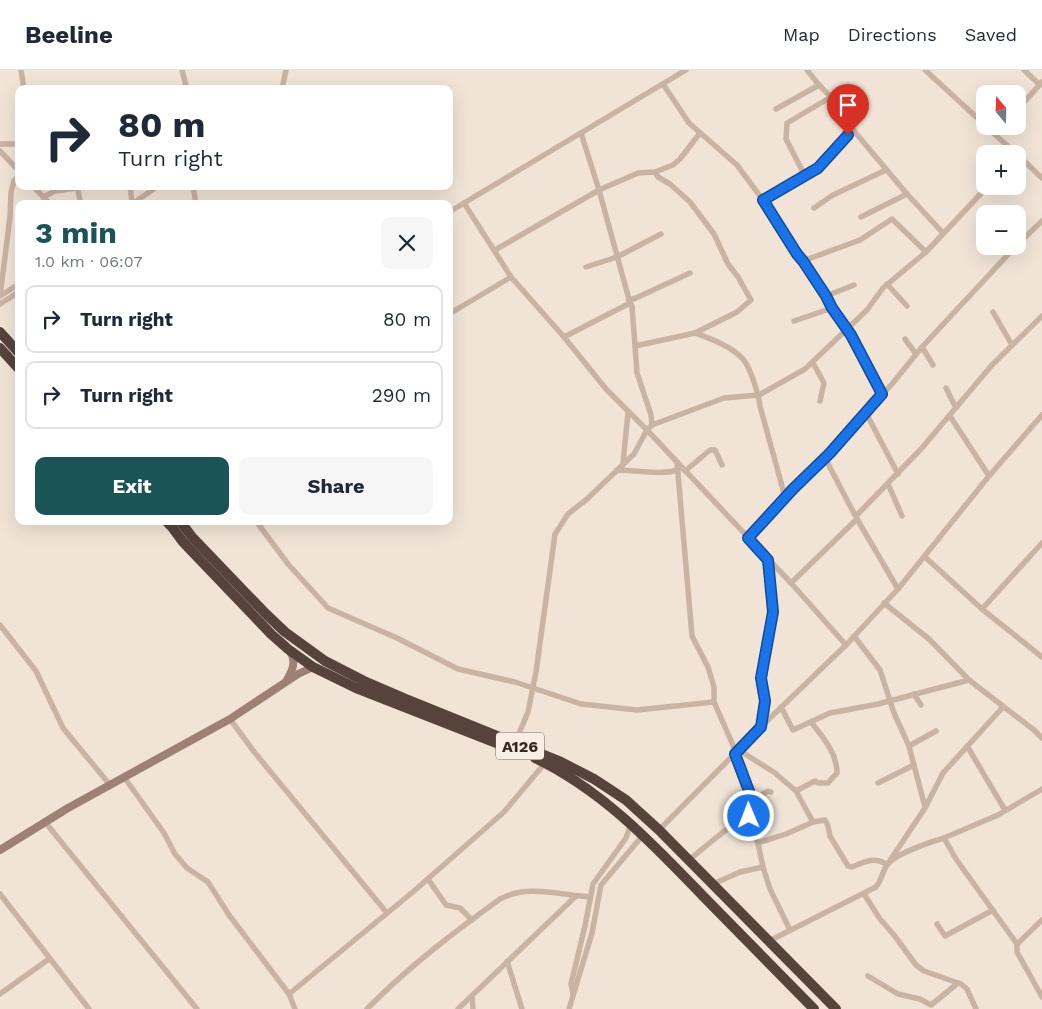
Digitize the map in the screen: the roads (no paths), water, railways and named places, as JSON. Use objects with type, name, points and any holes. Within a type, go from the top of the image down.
[{"type":"highway","points":[[0,332],[15,349]]},
{"type":"highway","points":[[0,348],[15,365]]},
{"type":"highway","name":"A126","points":[[170,525],[217,578],[288,649],[313,667],[356,688],[546,763],[585,787],[631,823],[814,1009]]},
{"type":"highway","name":"A126","points":[[183,525],[266,614],[285,632],[325,661],[380,688],[561,762],[594,779],[626,800],[659,830],[836,1009]]},
{"type":"street","points":[[21,70],[23,85]]},
{"type":"street","points":[[182,70],[186,85]]},
{"type":"street","points":[[283,85],[286,70]]},
{"type":"street","points":[[453,210],[686,70]]},
{"type":"street","points":[[807,70],[831,97],[854,131],[886,170],[943,233]]},
{"type":"street","points":[[925,70],[976,117]]},
{"type":"street","points":[[1024,70],[1041,84],[1026,100]]},
{"type":"street","points":[[663,84],[689,123],[737,165],[763,200],[847,330],[882,394]]},
{"type":"street","points":[[776,109],[819,85]]},
{"type":"street","points":[[805,176],[786,139],[787,123],[831,97]]},
{"type":"street","points":[[763,200],[805,176],[825,161],[848,135],[854,131]]},
{"type":"street","points":[[581,133],[632,306],[637,373],[651,415],[652,425]]},
{"type":"street","points":[[495,250],[599,190],[638,173],[655,172],[680,160],[700,133]]},
{"type":"street","points":[[996,135],[1007,145]]},
{"type":"street","points":[[0,144],[15,144]]},
{"type":"street","points":[[0,151],[15,167]]},
{"type":"street","points":[[1026,162],[1041,174]]},
{"type":"street","points":[[814,208],[833,196],[886,170]]},
{"type":"street","points":[[635,346],[695,333],[737,312],[751,300],[728,264],[714,234],[690,202],[670,184],[658,177],[655,172]]},
{"type":"street","points":[[0,296],[11,192],[15,179]]},
{"type":"street","points":[[37,190],[46,200]]},
{"type":"street","points":[[43,197],[61,190]]},
{"type":"street","points":[[78,190],[80,200]]},
{"type":"street","points":[[138,200],[152,190]]},
{"type":"street","points":[[861,217],[907,194]]},
{"type":"street","points":[[515,743],[528,712],[555,534],[568,514],[587,499],[634,454],[647,430],[652,425],[724,398],[759,395],[813,363],[867,310],[887,284],[926,252],[979,195]]},
{"type":"street","points":[[464,203],[511,277],[564,337],[606,389],[647,430],[846,645]]},
{"type":"street","points":[[803,261],[860,240],[892,219],[926,252]]},
{"type":"street","points":[[1026,236],[1042,221]]},
{"type":"street","points":[[586,267],[617,258],[661,234]]},
{"type":"street","points":[[748,538],[825,458],[922,347],[1007,255]]},
{"type":"street","points":[[564,337],[629,301],[690,273]]},
{"type":"street","points":[[453,312],[511,277]]},
{"type":"street","points":[[887,284],[908,306]]},
{"type":"street","points":[[826,296],[854,285]]},
{"type":"street","points":[[0,296],[15,286]]},
{"type":"street","points":[[12,288],[15,292]]},
{"type":"street","points":[[0,304],[15,296]]},
{"type":"street","points":[[794,321],[832,308]]},
{"type":"street","points":[[993,312],[1012,345]]},
{"type":"street","points":[[790,583],[898,474],[950,416],[992,365],[1042,316]]},
{"type":"street","points":[[695,333],[720,343],[744,360],[759,395],[760,406],[785,498]]},
{"type":"street","points":[[905,339],[916,354]]},
{"type":"street","points":[[922,347],[933,365]]},
{"type":"street","points":[[813,363],[824,383],[820,401]]},
{"type":"street","points":[[946,388],[956,408]]},
{"type":"street","points":[[622,464],[628,412]]},
{"type":"street","points":[[866,413],[898,474]]},
{"type":"street","points":[[659,830],[781,707],[846,645],[898,589],[988,476],[1042,415]]},
{"type":"street","points":[[950,416],[988,476]]},
{"type":"street","points":[[617,470],[658,471],[680,467],[710,450],[715,450],[722,465]]},
{"type":"street","points":[[825,458],[856,517],[898,589]]},
{"type":"street","points":[[680,467],[692,636],[708,667],[714,687],[714,702],[737,752],[749,791],[752,816]]},
{"type":"street","points":[[888,484],[902,516]]},
{"type":"street","points":[[259,525],[288,564],[328,608],[397,638],[458,669],[532,687],[581,704],[638,710],[714,702]]},
{"type":"street","points":[[982,608],[1042,543]]},
{"type":"street","points":[[925,557],[982,608],[1042,657]]},
{"type":"street","points":[[761,727],[765,701],[761,678],[773,612],[768,560]]},
{"type":"street","points":[[884,604],[930,640],[969,680],[1042,738]]},
{"type":"street","points":[[0,625],[36,671],[63,728],[110,785]]},
{"type":"street","points":[[854,636],[880,670],[886,683],[889,700],[909,746],[925,808]]},
{"type":"street","points":[[286,682],[294,663],[292,654],[288,649]]},
{"type":"street","points":[[0,850],[124,777],[230,719],[298,674],[313,667]]},
{"type":"street","points":[[781,707],[793,730],[830,713],[878,704],[969,680]]},
{"type":"street","points":[[914,694],[920,705]]},
{"type":"street","points":[[768,942],[876,887],[887,864],[925,808],[943,773],[1003,707]]},
{"type":"street","points":[[230,719],[255,753],[387,913]]},
{"type":"street","points":[[796,791],[814,780],[818,783],[828,783],[837,773],[829,748],[812,722]]},
{"type":"street","points":[[909,746],[936,731]]},
{"type":"street","points":[[967,746],[1005,810]]},
{"type":"street","points":[[737,752],[775,773],[796,791],[813,822]]},
{"type":"street","points":[[289,994],[428,879],[504,812],[546,763]]},
{"type":"street","points":[[878,783],[914,765]]},
{"type":"street","points":[[124,777],[164,833],[175,854],[187,868],[208,882],[229,915],[289,994],[295,1009]]},
{"type":"street","points":[[887,864],[917,847],[944,838],[998,815],[1042,789]]},
{"type":"street","points":[[750,802],[768,791],[771,792]]},
{"type":"street","points":[[752,816],[746,820],[758,843],[770,889],[790,930]]},
{"type":"street","points":[[689,860],[728,828],[752,816]]},
{"type":"street","points":[[758,843],[786,834],[813,822],[825,820],[833,841],[849,867],[874,859],[881,860],[887,864]]},
{"type":"street","points":[[45,822],[197,1009]]},
{"type":"street","points":[[573,994],[571,984],[595,879],[626,838],[631,823]]},
{"type":"street","points":[[569,1009],[592,933],[600,889],[604,881],[643,835]]},
{"type":"street","points":[[944,838],[956,859],[1017,944],[1017,952],[1042,997]]},
{"type":"street","points":[[713,884],[740,872],[763,867]]},
{"type":"street","points":[[428,879],[446,905],[460,908],[472,920]]},
{"type":"street","points":[[367,1009],[405,972],[500,899],[520,891],[553,892],[590,897]]},
{"type":"street","points":[[0,894],[89,1009]]},
{"type":"street","points":[[864,894],[880,919],[916,965],[938,978],[958,983],[967,989],[976,1009]]},
{"type":"street","points":[[458,1009],[576,896]]},
{"type":"street","points":[[937,924],[945,936],[993,910]]},
{"type":"street","points":[[1017,944],[1042,920]]},
{"type":"street","points":[[0,994],[49,959]]},
{"type":"street","points":[[507,961],[522,1009]]},
{"type":"street","points":[[868,976],[898,994],[920,999],[931,1005],[958,983]]},
{"type":"street","points":[[472,996],[473,1009]]}]
